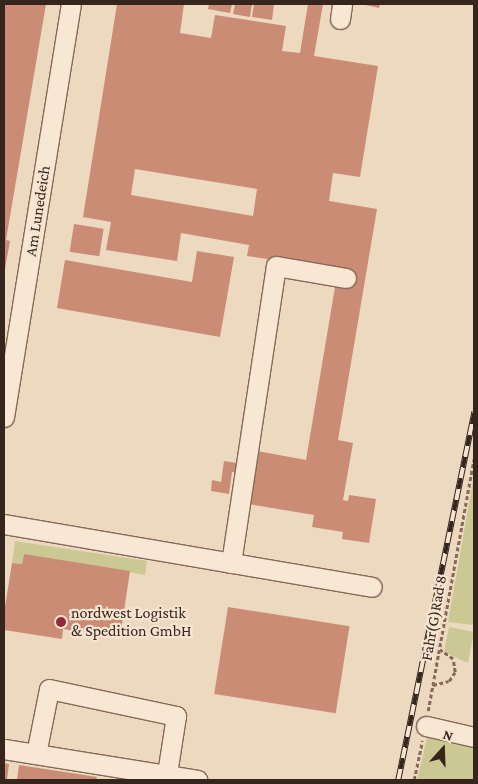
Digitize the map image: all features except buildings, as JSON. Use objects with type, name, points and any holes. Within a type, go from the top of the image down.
[{"type":"street","name":"Am Lunedeich","points":[[4,417],[71,4]]},
{"type":"street","points":[[231,563],[276,266],[346,278]]},
{"type":"street","points":[[4,524],[372,587]]},
{"type":"street","points":[[36,754],[49,689],[176,716],[166,778]]},
{"type":"street","points":[[426,726],[474,737]]},
{"type":"street","points":[[4,749],[166,778],[198,780]]},
{"type":"path","name":"Fahr(G)Rad 8","points":[[414,780],[426,726],[474,460]]},
{"type":"path","points":[[433,685],[449,680],[455,672],[453,659],[440,650]]},
{"type":"shaded area","points":[[474,475],[474,625],[448,622]]},
{"type":"shaded area","points":[[15,541],[147,561],[145,575],[24,554],[22,564],[12,563]]},
{"type":"shaded area","points":[[449,627],[474,632],[468,663],[444,652]]},
{"type":"shaded area","points":[[433,735],[474,742],[474,780],[417,780],[427,738]]},
{"type":"railway","points":[[398,780],[474,412]]},
{"type":"place","name":"nordwest Logistik & Spedition GmbH","points":[[61,622]]}]
